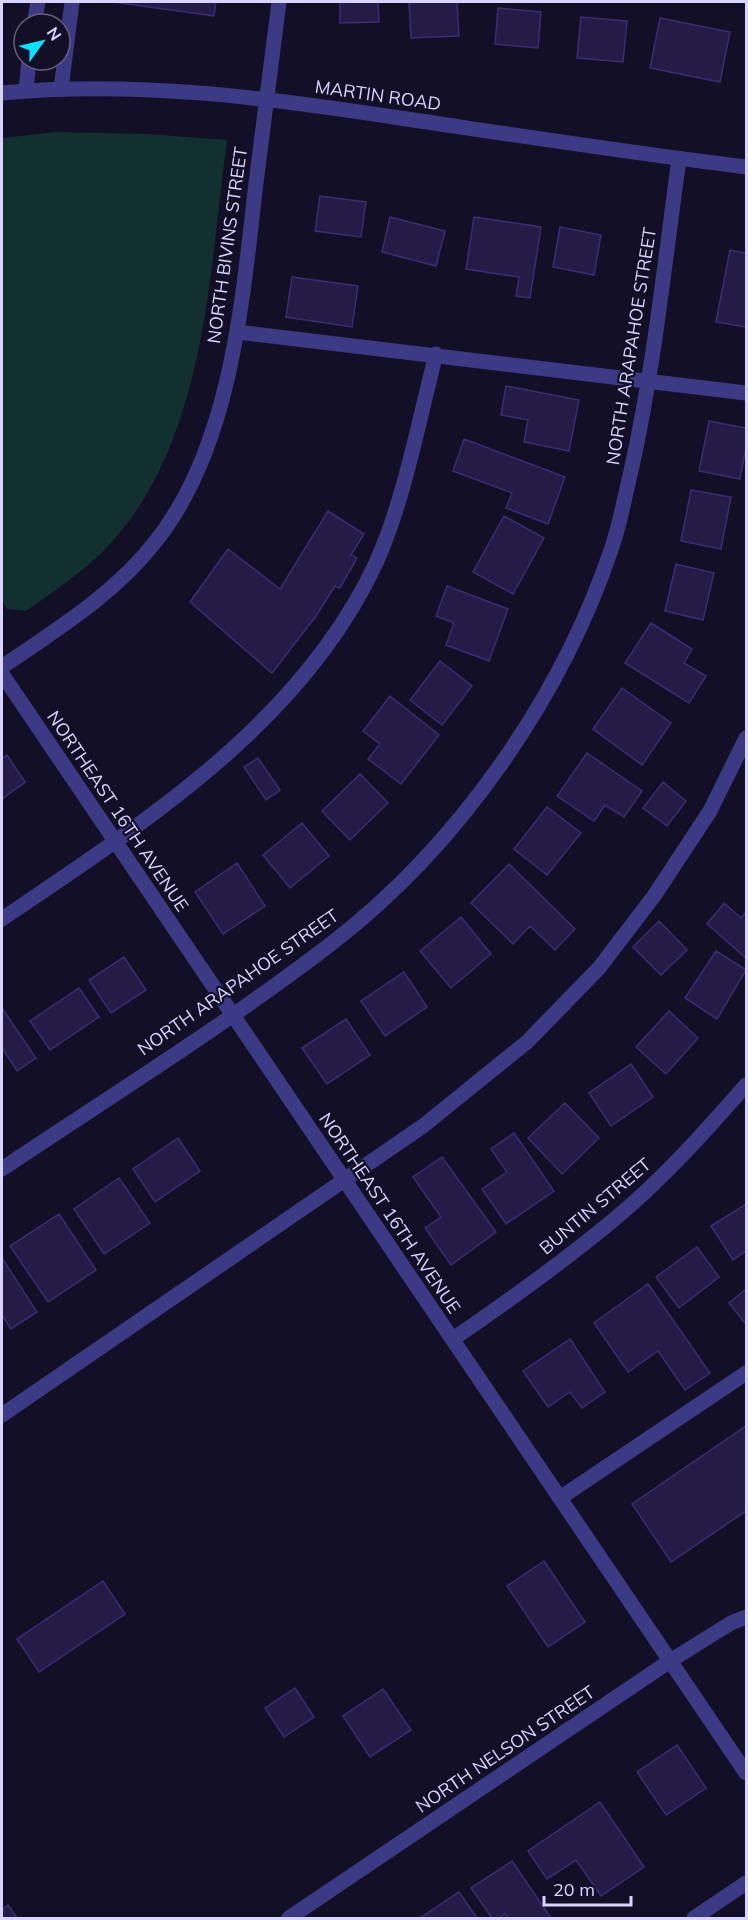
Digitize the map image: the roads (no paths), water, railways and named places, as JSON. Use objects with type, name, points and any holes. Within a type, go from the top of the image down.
[{"type":"street","points":[[61,89],[72,2]]},
{"type":"street","points":[[266,98],[279,2]]},
{"type":"street","points":[[26,90],[28,72]]},
{"type":"street","name":"MARTIN ROAD","points":[[2,93],[61,89],[134,90],[266,98],[747,167]]},
{"type":"street","name":"NORTH BIVINS STREET","points":[[2,667],[82,613],[122,578],[156,542],[182,504],[198,472],[217,415],[237,332],[266,98]]},
{"type":"street","name":"NORTH ARAPAHOE STREET","points":[[2,1169],[232,1014],[334,942],[401,882],[473,803],[529,724],[575,637],[613,546],[640,431],[679,159]]},
{"type":"street","points":[[237,332],[747,393]]},
{"type":"street","points":[[2,919],[115,842],[217,762],[315,664],[349,616],[376,562],[395,508],[436,354]]},
{"type":"street","name":"NORTHEAST 16TH AVENUE","points":[[2,674],[747,1773]]},
{"type":"street","points":[[2,1414],[423,1126],[527,1042],[599,968],[654,896],[710,811],[747,738]]},
{"type":"street","name":"BUNTIN STREET","points":[[453,1339],[519,1293],[612,1221],[691,1148],[747,1085]]},
{"type":"street","points":[[560,1498],[747,1373]]},
{"type":"street","name":"NORTH NELSON STREET","points":[[289,1918],[670,1661],[731,1623],[747,1617]]},
{"type":"street","points":[[694,1918],[747,1883]]}]
